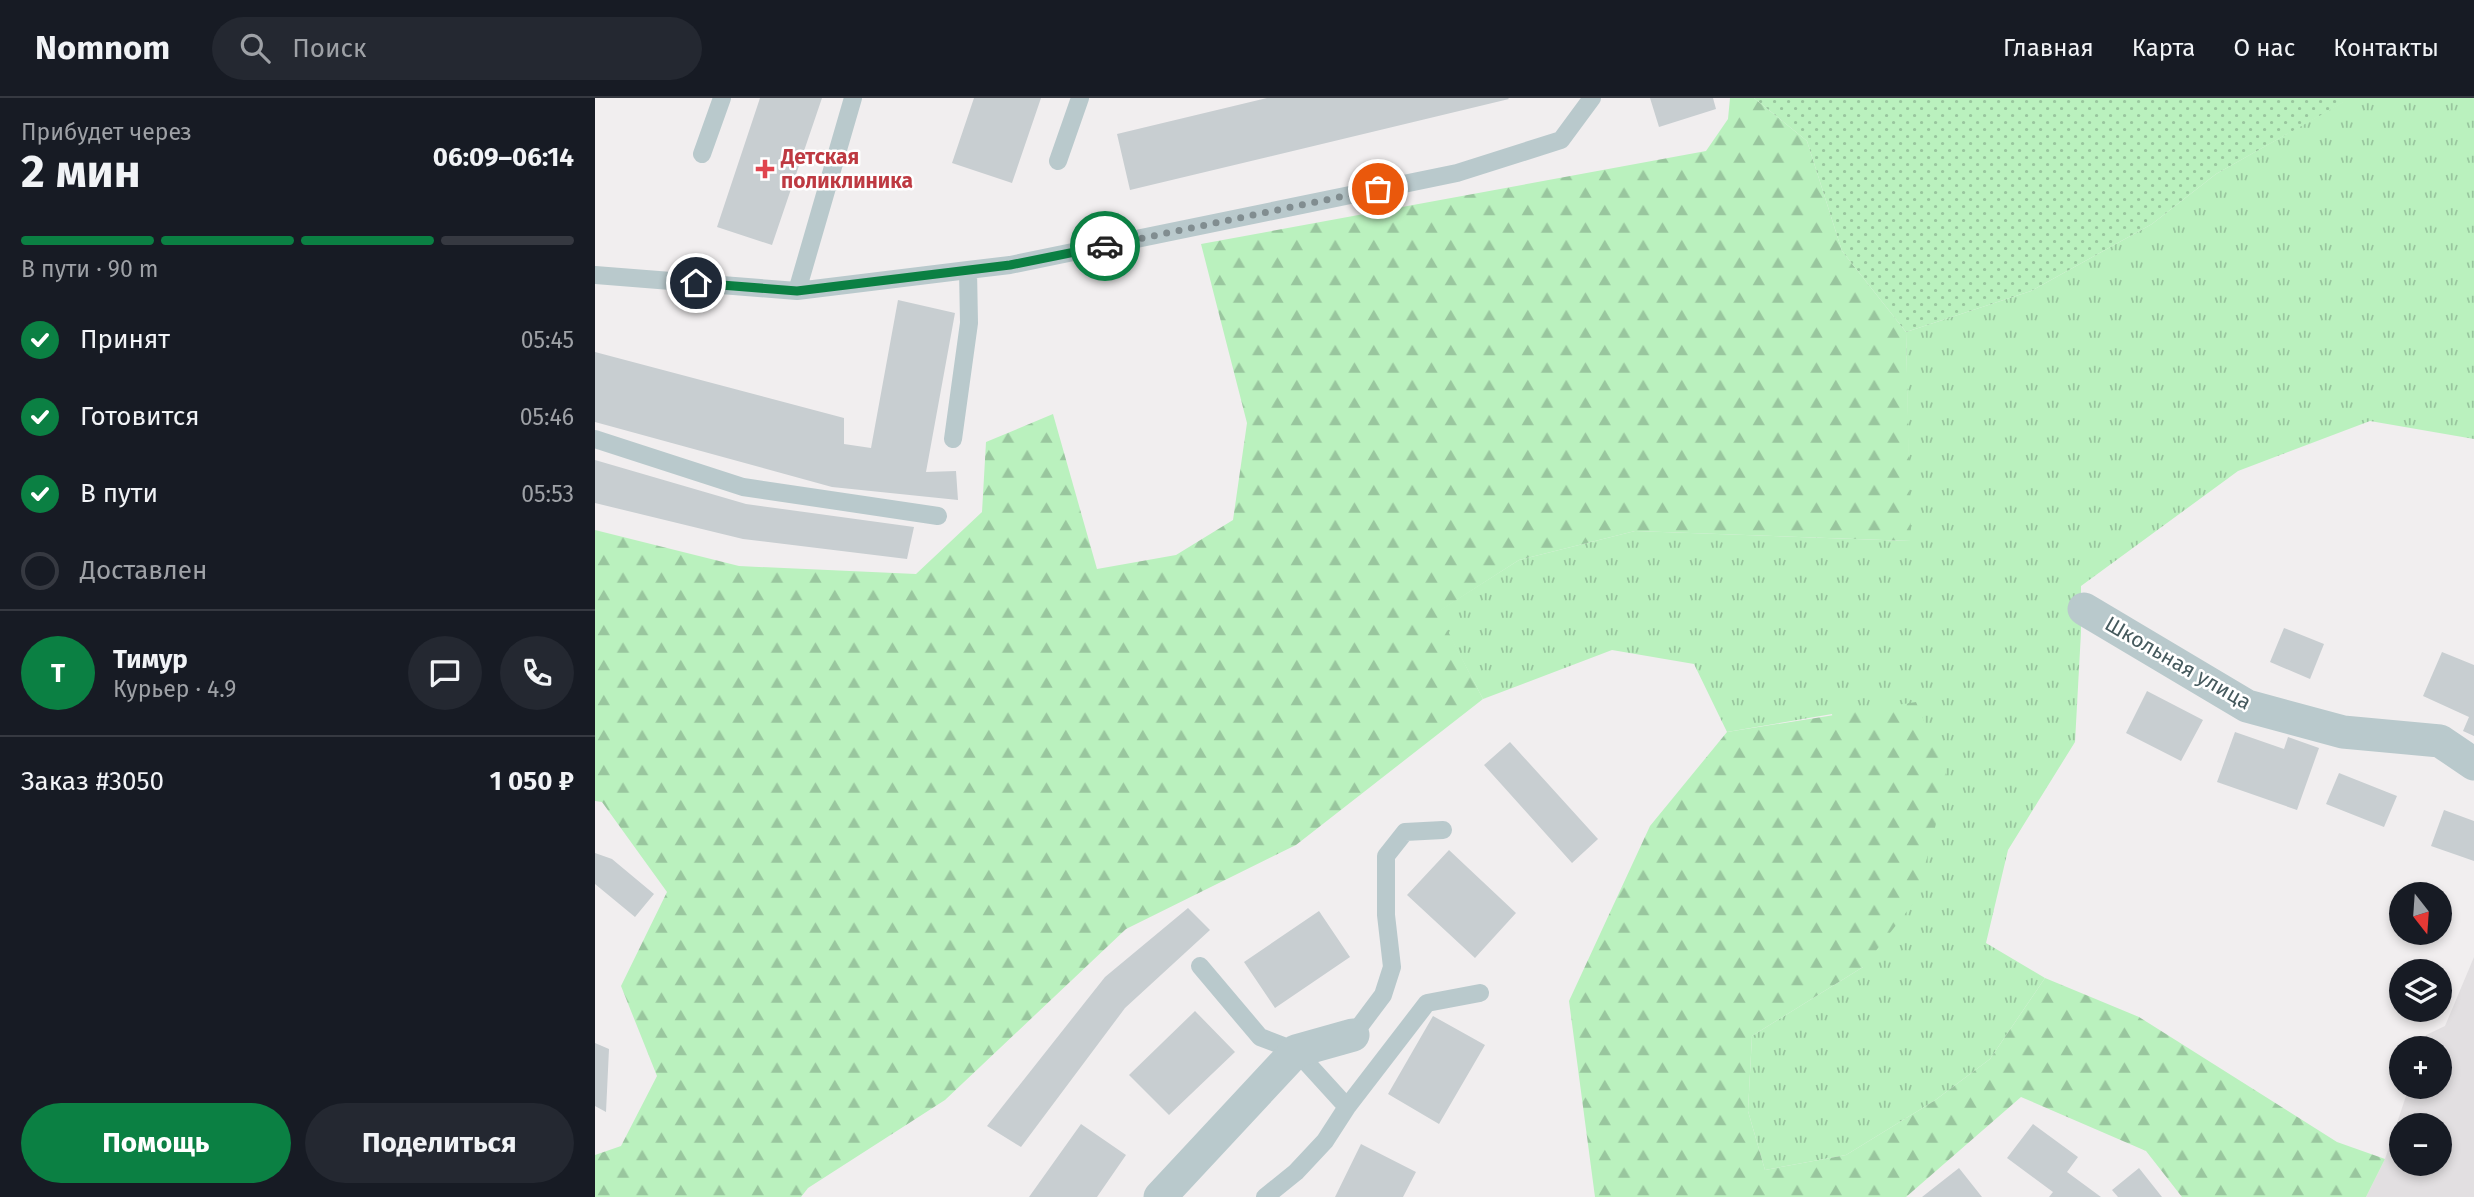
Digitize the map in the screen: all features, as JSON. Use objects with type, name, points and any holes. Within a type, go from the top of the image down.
[{"type":"street","name":"Школьная улица","points":[[2084,609],[2247,706],[2343,732],[2440,741],[2474,764]]},
{"type":"street","points":[[1160,1197],[1296,1051],[1353,1035]]},
{"type":"lane","points":[[702,154],[722,98]]},
{"type":"lane","points":[[797,291],[853,98]]},
{"type":"lane","points":[[1058,162],[1080,98]]},
{"type":"lane","points":[[595,275],[797,291],[1010,265],[1457,173],[1561,140],[1592,98]]},
{"type":"lane","points":[[953,439],[969,323],[968,270]]},
{"type":"lane","points":[[595,439],[743,487],[938,516]]},
{"type":"lane","points":[[1353,1035],[1383,995],[1392,967],[1386,915],[1386,856],[1405,832],[1443,830]]},
{"type":"lane","points":[[1200,966],[1260,1037],[1296,1051],[1347,1107]]},
{"type":"lane","points":[[1265,1197],[1296,1172],[1325,1141],[1347,1107],[1427,1003],[1480,993]]},
{"type":"shaded area","points":[[2474,957],[2474,1197],[2366,1197],[2389,1147],[2389,1176],[2452,1176],[2452,1113],[2400,1113],[2405,1099],[2452,1099],[2452,1036],[2426,1035],[2445,1026],[2447,1022],[2452,1022],[2452,1009]]},
{"type":"green space","points":[[1730,98],[1754,98],[1807,141],[1842,251],[1906,332],[1911,541],[1635,531],[1519,560],[1438,612],[1483,699],[1296,845],[1126,929],[945,1100],[808,1188],[801,1197],[595,1197],[595,1155],[621,1146],[657,1076],[621,986],[667,892],[602,802],[595,801],[595,530],[739,566],[916,574],[982,512],[986,442],[1053,414],[1097,569],[1176,555],[1233,520],[1247,423],[1201,244],[1706,151],[1728,119]]},
{"type":"green space","points":[[1754,98],[2344,98],[2344,102],[2216,174],[2152,224],[2031,291],[1906,332],[1842,251],[1807,141]]},
{"type":"green space","points":[[2344,98],[2474,98],[2474,439],[2370,421],[2238,471],[2081,586],[2075,742],[2008,850],[1986,943],[2045,978],[1990,1059],[1934,1101],[1846,1155],[1765,1170],[1748,1111],[1752,1036],[1863,967],[1832,714],[1727,732],[1694,664],[1612,650],[1483,699],[1437,612],[1519,560],[1635,531],[1910,541],[1906,332],[2031,291],[2152,224],[2216,174],[2343,102]]},
{"type":"green space","points":[[1916,702],[1948,778],[1916,900],[1863,967],[1752,1036],[1748,1111],[1765,1170],[1846,1155],[1934,1101],[1990,1059],[2045,978],[2139,1017],[2337,1142],[2385,1159],[2366,1197],[2182,1197],[2146,1151],[2021,1097],[1906,1197],[1595,1197],[1569,1001],[1650,826],[1727,732]]},
{"type":"building","points":[[760,98],[822,98],[772,245],[717,227]]},
{"type":"building","points":[[974,98],[1041,98],[1012,183],[952,163]]},
{"type":"building","points":[[1267,98],[1509,99],[1130,190],[1117,134]]},
{"type":"building","points":[[1650,98],[1713,98],[1716,109],[1659,127]]},
{"type":"building","points":[[898,300],[955,313],[926,472],[956,471],[958,500],[832,487],[595,422],[595,352],[844,418],[844,444],[871,448]]},
{"type":"building","points":[[595,460],[746,504],[914,527],[907,559],[743,539],[595,503]]},
{"type":"building","points":[[2284,628],[2324,644],[2310,679],[2270,662]]},
{"type":"building","points":[[2442,652],[2474,665],[2474,736],[2463,731],[2469,717],[2423,696]]},
{"type":"building","points":[[2147,691],[2203,720],[2181,761],[2126,733]]},
{"type":"building","points":[[2235,732],[2284,749],[2288,737],[2319,748],[2297,810],[2217,782]]},
{"type":"building","points":[[1510,742],[1598,839],[1572,863],[1484,765]]},
{"type":"building","points":[[2339,773],[2397,796],[2384,827],[2326,804]]},
{"type":"building","points":[[2444,810],[2474,821],[2474,861],[2431,846]]},
{"type":"building","points":[[1449,850],[1516,913],[1475,958],[1407,895]]},
{"type":"building","points":[[595,853],[612,859],[654,894],[635,917],[595,884]]},
{"type":"building","points":[[1188,908],[1210,930],[1125,1008],[1021,1147],[987,1126],[1105,977]]},
{"type":"building","points":[[1319,911],[1350,957],[1275,1008],[1244,962]]},
{"type":"building","points":[[1195,1011],[1235,1052],[1169,1115],[1129,1075]]},
{"type":"building","points":[[1433,1016],[1485,1045],[1439,1124],[1388,1094]]},
{"type":"building","points":[[595,1043],[609,1049],[606,1112],[595,1106]]},
{"type":"building","points":[[1081,1124],[1126,1155],[1097,1197],[1029,1197]]},
{"type":"building","points":[[2033,1124],[2078,1157],[2067,1172],[2101,1197],[2049,1197],[2053,1192],[2007,1158]]},
{"type":"building","points":[[1361,1144],[1416,1172],[1403,1197],[1335,1197]]},
{"type":"building","points":[[1959,1168],[1982,1197],[1922,1197]]},
{"type":"building","points":[[2139,1168],[2162,1197],[2118,1197],[2112,1190]]},
{"type":"way so far","points":[[1105,246],[1378,189]]},
{"type":"place","name":"Детская поликлиника","points":[[765,169]]},
{"type":"route","points":[[696,283],[797,291],[1010,265],[1105,246]]}]
